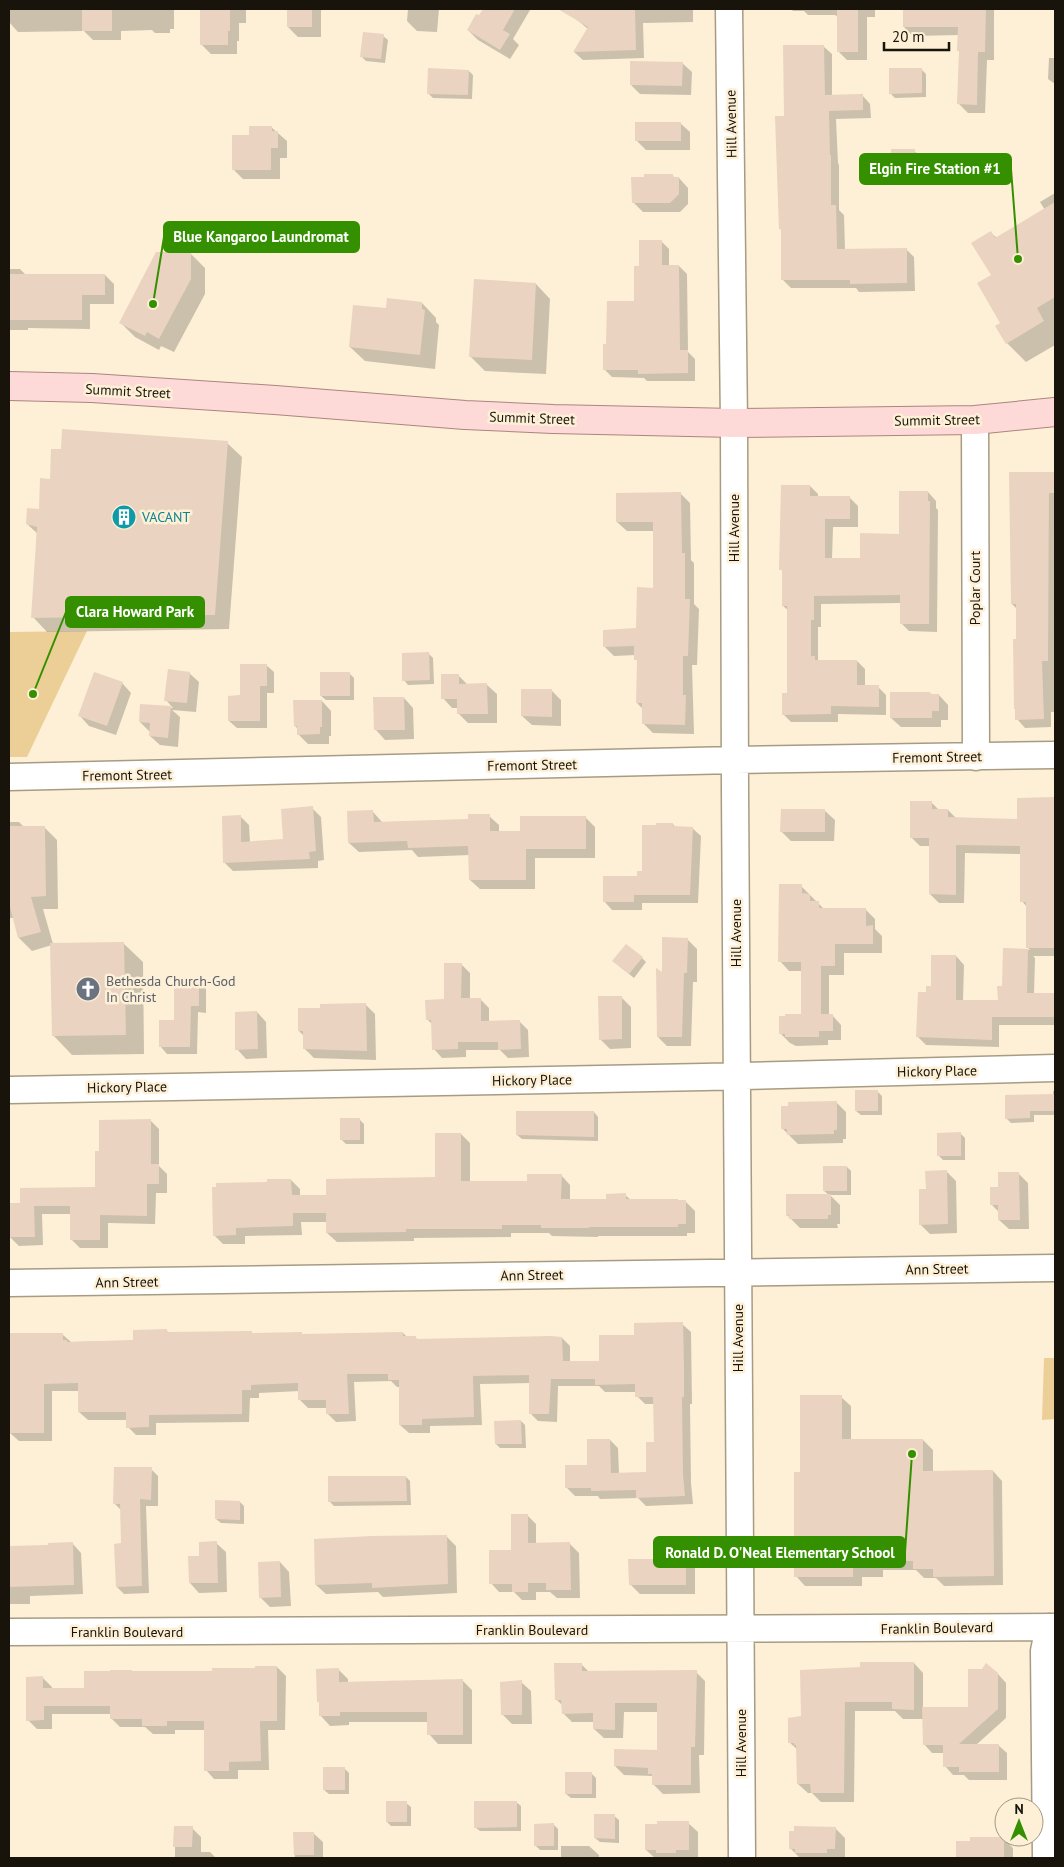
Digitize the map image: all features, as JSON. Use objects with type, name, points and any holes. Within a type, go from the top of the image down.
[{"type":"main road","name":"Summit Street","points":[[9,386],[92,388],[268,399],[465,415],[734,422],[975,420],[1055,412]]},
{"type":"street","name":"Hill Avenue","points":[[729,9],[734,422],[734,760],[742,1858]]},
{"type":"street","name":"Poplar Court","points":[[975,420],[976,757]]},
{"type":"street","name":"Fremont Street","points":[[9,777],[734,760],[1055,755]]},
{"type":"street","name":"Hickory Place","points":[[9,1090],[1055,1068]]},
{"type":"street","name":"Ann Street","points":[[9,1284],[1055,1268]]},
{"type":"street","name":"Franklin Boulevard","points":[[9,1632],[1052,1627]]},
{"type":"street","points":[[1046,1858],[1044,1651],[1052,1627]]},
{"type":"shaded area","points":[[87,631],[27,757],[9,757],[9,632]]},
{"type":"shaded area","points":[[1044,1358],[1055,1358],[1055,1419],[1042,1420]]},
{"type":"building","points":[[82,9],[112,9],[112,31],[82,31]]},
{"type":"building","points":[[200,9],[230,9],[228,45],[200,45]]},
{"type":"building","points":[[287,9],[312,9],[312,27],[287,27]]},
{"type":"building","points":[[483,9],[515,9],[503,30],[510,34],[500,50],[467,30],[476,14],[479,15]]},
{"type":"building","points":[[558,9],[635,9],[636,50],[573,52],[588,27]]},
{"type":"building","points":[[837,9],[858,9],[858,52],[837,52]]},
{"type":"building","points":[[903,9],[986,9],[985,52],[978,52],[977,105],[957,104],[958,27],[903,27]]},
{"type":"building","points":[[363,32],[384,34],[381,59],[360,57]]},
{"type":"building","points":[[783,45],[824,45],[825,95],[863,94],[863,110],[829,111],[831,205],[836,205],[837,249],[907,248],[907,283],[850,284],[850,280],[781,280],[781,229],[779,229],[775,116],[784,116]]},
{"type":"building","points":[[630,61],[683,62],[682,86],[630,85]]},
{"type":"building","points":[[428,68],[469,70],[468,95],[427,94]]},
{"type":"building","points":[[889,68],[922,68],[922,93],[889,94]]},
{"type":"building","points":[[635,122],[681,122],[681,141],[635,141]]},
{"type":"building","points":[[249,126],[272,126],[272,131],[278,131],[278,148],[271,148],[271,170],[232,170],[232,135],[249,135]]},
{"type":"building","points":[[891,149],[915,149],[914,176],[890,175]]},
{"type":"building","points":[[644,174],[673,174],[673,177],[679,177],[679,194],[670,203],[632,203],[631,177],[644,177]]},
{"type":"building","points":[[1055,202],[1055,297],[1037,308],[1044,321],[1006,344],[995,326],[1000,323],[977,283],[991,275],[971,243],[991,231],[995,238]]},
{"type":"building","points":[[639,240],[662,240],[662,265],[679,265],[680,350],[688,350],[688,373],[638,374],[638,370],[603,370],[603,344],[606,344],[607,301],[634,301],[634,266],[639,266]]},
{"type":"building","points":[[156,252],[191,252],[191,279],[159,339],[147,332],[145,336],[119,323]]},
{"type":"building","points":[[9,274],[105,274],[105,295],[82,295],[82,320],[9,320]]},
{"type":"building","points":[[474,279],[536,283],[532,360],[469,357]]},
{"type":"building","points":[[387,298],[422,302],[422,309],[425,310],[420,355],[349,347],[353,305],[386,308]]},
{"type":"building","name":"VACANT","points":[[62,429],[228,441],[215,615],[31,618],[37,527],[26,524],[27,508],[39,509],[40,478],[50,479],[51,449],[61,449]]},
{"type":"building","points":[[1009,472],[1055,472],[1055,493],[1049,493],[1048,661],[1042,661],[1044,719],[1015,720],[1013,639],[1016,639],[1016,604],[1011,604]]},
{"type":"building","points":[[781,485],[810,485],[810,496],[850,496],[850,519],[825,519],[825,558],[860,558],[860,533],[899,534],[899,491],[928,491],[928,501],[930,501],[929,624],[900,624],[900,595],[814,596],[814,620],[811,620],[811,656],[815,656],[815,660],[857,660],[857,685],[879,685],[879,707],[831,706],[831,714],[782,715],[782,693],[787,693],[787,606],[782,606],[782,570],[779,570]]},
{"type":"building","points":[[681,492],[682,553],[685,553],[685,599],[690,599],[688,656],[683,656],[683,695],[686,695],[685,725],[642,724],[642,703],[636,703],[637,660],[634,660],[634,646],[603,647],[603,630],[636,628],[637,587],[653,588],[653,522],[616,522],[616,493]]},
{"type":"building","points":[[429,652],[430,680],[402,681],[402,653]]},
{"type":"building","points":[[240,664],[267,664],[267,686],[260,686],[260,721],[228,721],[228,696],[240,695]]},
{"type":"building","points":[[168,669],[190,672],[187,703],[164,701]]},
{"type":"building","points":[[94,672],[123,682],[107,726],[78,716]]},
{"type":"building","points":[[320,672],[350,672],[350,696],[320,696]]},
{"type":"building","points":[[441,674],[459,674],[459,684],[487,683],[488,714],[457,714],[457,699],[441,699]]},
{"type":"building","points":[[521,689],[552,689],[552,717],[521,716]]},
{"type":"building","points":[[890,692],[930,692],[930,694],[939,694],[939,711],[932,711],[932,718],[890,718]]},
{"type":"building","points":[[373,697],[404,697],[405,730],[374,730]]},
{"type":"building","points":[[293,700],[322,700],[322,727],[320,727],[320,734],[297,735],[297,726],[294,726]]},
{"type":"building","points":[[140,704],[171,706],[168,738],[149,736],[150,723],[139,722]]},
{"type":"building","points":[[1055,797],[1055,948],[1026,948],[1026,902],[1020,902],[1020,846],[956,845],[956,895],[929,894],[929,838],[910,838],[910,801],[932,801],[932,809],[948,809],[948,817],[1017,819],[1017,798]]},
{"type":"building","points":[[313,806],[316,851],[309,852],[310,859],[223,863],[222,816],[241,815],[241,842],[283,839],[281,809]]},
{"type":"building","points":[[781,809],[825,809],[825,832],[780,832]]},
{"type":"building","points":[[373,810],[374,822],[468,819],[468,814],[490,814],[490,831],[520,831],[520,816],[586,816],[586,849],[526,849],[526,880],[469,880],[468,846],[408,848],[407,841],[348,843],[347,811]]},
{"type":"building","points":[[656,823],[673,823],[673,826],[693,827],[690,895],[634,895],[634,902],[603,902],[603,876],[637,876],[637,871],[642,871],[642,825],[656,825]]},
{"type":"building","points":[[9,826],[45,826],[46,896],[31,897],[41,932],[18,938],[9,903]]},
{"type":"building","points":[[779,884],[802,884],[802,893],[810,894],[810,901],[819,901],[819,908],[866,908],[866,926],[873,925],[873,944],[835,944],[835,966],[821,966],[821,1014],[833,1014],[833,1031],[819,1031],[819,1037],[785,1037],[785,1034],[779,1034],[779,1016],[801,1014],[801,962],[778,962]]},
{"type":"building","points":[[662,937],[688,938],[687,973],[684,973],[682,1037],[657,1037],[656,968],[662,972]]},
{"type":"building","name":"Bethesda Church-God In Christ","points":[[124,942],[126,1035],[52,1036],[50,943]]},
{"type":"building","points":[[626,944],[643,957],[629,974],[612,961]]},
{"type":"building","points":[[1003,948],[1028,949],[1027,993],[1055,993],[1055,1017],[992,1017],[992,1040],[916,1037],[918,992],[926,992],[926,986],[931,986],[931,955],[956,955],[956,1000],[998,1000],[997,986],[1002,986]]},
{"type":"building","points":[[444,963],[462,963],[461,998],[481,998],[481,1021],[520,1020],[521,1049],[498,1050],[498,1042],[458,1042],[458,1049],[432,1050],[431,1020],[426,1020],[425,1000],[444,999]]},
{"type":"building","points":[[174,979],[199,979],[199,1006],[191,1006],[190,1047],[159,1047],[159,1020],[174,1020]]},
{"type":"building","points":[[598,996],[622,996],[622,1039],[599,1040]]},
{"type":"building","points":[[366,1003],[367,1051],[303,1049],[303,1031],[298,1031],[298,1008],[320,1008],[320,1004]]},
{"type":"building","points":[[257,1011],[258,1049],[235,1050],[235,1012]]},
{"type":"building","points":[[855,1090],[878,1090],[878,1111],[855,1111]]},
{"type":"building","points":[[1055,1094],[1055,1111],[1030,1111],[1030,1118],[1005,1119],[1005,1095]]},
{"type":"building","points":[[837,1101],[837,1130],[834,1130],[834,1134],[787,1135],[787,1129],[781,1129],[781,1106],[788,1106],[788,1102]]},
{"type":"building","points":[[516,1111],[594,1111],[594,1137],[516,1135]]},
{"type":"building","points":[[340,1118],[360,1118],[360,1140],[340,1140]]},
{"type":"building","points":[[151,1119],[151,1164],[159,1164],[159,1184],[147,1184],[147,1216],[100,1215],[100,1240],[70,1240],[70,1206],[34,1206],[35,1237],[9,1237],[9,1203],[20,1203],[20,1188],[95,1187],[95,1151],[99,1151],[99,1120]]},
{"type":"building","points":[[961,1132],[961,1156],[937,1156],[937,1133]]},
{"type":"building","points":[[435,1133],[461,1133],[461,1181],[527,1181],[527,1174],[562,1174],[561,1199],[606,1199],[606,1194],[626,1193],[626,1199],[686,1200],[686,1224],[678,1224],[678,1227],[589,1228],[541,1228],[541,1225],[502,1225],[502,1229],[406,1229],[406,1232],[326,1233],[326,1213],[293,1213],[293,1226],[236,1228],[236,1235],[213,1236],[212,1187],[216,1187],[216,1183],[267,1182],[267,1179],[291,1179],[292,1195],[326,1195],[326,1179],[435,1177]]},
{"type":"building","points":[[823,1166],[847,1166],[847,1191],[823,1191]]},
{"type":"building","points":[[947,1170],[948,1224],[919,1225],[919,1189],[926,1189],[925,1171]]},
{"type":"building","points":[[998,1172],[1019,1172],[1020,1220],[998,1220],[998,1205],[990,1205],[990,1187],[998,1187]]},
{"type":"building","points":[[786,1194],[831,1194],[831,1215],[828,1215],[828,1219],[789,1219],[789,1215],[786,1216]]},
{"type":"building","points":[[683,1322],[684,1397],[682,1397],[685,1496],[636,1498],[636,1490],[591,1491],[591,1488],[565,1488],[565,1465],[587,1465],[587,1439],[610,1439],[611,1473],[646,1472],[646,1442],[654,1442],[653,1397],[635,1397],[635,1384],[595,1385],[595,1379],[551,1379],[549,1414],[529,1414],[529,1375],[473,1376],[474,1417],[422,1419],[422,1425],[399,1425],[399,1380],[388,1380],[388,1374],[347,1374],[349,1414],[326,1414],[326,1400],[298,1400],[298,1383],[251,1385],[251,1390],[242,1390],[242,1414],[149,1415],[149,1427],[126,1428],[126,1412],[78,1412],[78,1383],[44,1384],[44,1433],[9,1433],[9,1333],[63,1333],[63,1340],[67,1340],[67,1342],[133,1340],[133,1330],[167,1329],[167,1332],[252,1331],[252,1333],[302,1332],[302,1334],[403,1332],[403,1336],[416,1336],[416,1339],[550,1336],[562,1337],[563,1361],[599,1361],[599,1335],[634,1335],[634,1323]]},
{"type":"building","points":[[800,1395],[842,1395],[842,1439],[923,1439],[923,1471],[993,1470],[994,1576],[933,1577],[933,1569],[913,1569],[913,1561],[873,1561],[873,1568],[853,1568],[853,1577],[794,1577],[794,1472],[800,1472]]},
{"type":"building","points":[[521,1420],[522,1444],[495,1444],[494,1421]]},
{"type":"building","points":[[114,1467],[152,1467],[151,1500],[140,1499],[142,1586],[116,1587],[114,1544],[121,1543],[120,1504],[113,1504]]},
{"type":"building","points":[[328,1476],[406,1476],[407,1501],[328,1502]]},
{"type":"building","points":[[215,1500],[240,1501],[240,1520],[215,1519]]},
{"type":"building","points":[[511,1514],[528,1514],[528,1543],[570,1542],[571,1590],[546,1590],[546,1583],[528,1583],[528,1592],[512,1592],[512,1584],[489,1584],[489,1550],[511,1550]]},
{"type":"building","points":[[447,1535],[448,1584],[372,1588],[372,1583],[315,1585],[314,1539]]},
{"type":"building","points":[[217,1541],[218,1583],[189,1583],[188,1556],[199,1556],[199,1542]]},
{"type":"building","points":[[73,1542],[74,1585],[9,1587],[9,1546]]},
{"type":"building","points":[[686,1542],[686,1585],[629,1585],[628,1559],[654,1559],[653,1543]]},
{"type":"building","points":[[280,1561],[281,1597],[259,1598],[258,1562]]},
{"type":"building","points":[[860,1662],[914,1662],[914,1710],[892,1709],[892,1702],[845,1702],[844,1793],[811,1793],[810,1784],[797,1784],[796,1745],[788,1743],[788,1718],[801,1716],[800,1670],[860,1667]]},
{"type":"building","points":[[554,1663],[582,1663],[582,1671],[697,1670],[695,1747],[691,1747],[691,1785],[652,1785],[652,1774],[648,1774],[648,1768],[614,1766],[614,1749],[657,1750],[657,1703],[615,1703],[615,1730],[593,1729],[593,1713],[562,1714],[561,1700],[555,1700]]},
{"type":"building","points":[[986,1663],[998,1673],[998,1709],[959,1744],[999,1744],[999,1772],[959,1772],[959,1767],[943,1767],[943,1745],[923,1745],[922,1707],[968,1707],[968,1669],[982,1669]]},
{"type":"building","points":[[255,1666],[277,1666],[277,1721],[260,1721],[261,1761],[229,1762],[229,1771],[204,1771],[204,1721],[167,1721],[167,1726],[142,1726],[142,1719],[110,1719],[110,1706],[44,1706],[44,1720],[26,1721],[26,1677],[43,1676],[43,1688],[84,1688],[84,1671],[212,1671],[212,1668],[255,1668]]},
{"type":"building","points":[[339,1668],[339,1682],[463,1679],[463,1735],[427,1735],[427,1712],[340,1712],[340,1716],[319,1716],[316,1669]]},
{"type":"building","points":[[522,1680],[522,1715],[501,1715],[500,1682]]},
{"type":"building","points":[[323,1767],[345,1767],[345,1790],[323,1790]]},
{"type":"building","points":[[565,1772],[592,1772],[592,1794],[565,1794]]},
{"type":"building","points":[[386,1801],[407,1801],[407,1822],[386,1822]]},
{"type":"building","points":[[474,1801],[517,1801],[517,1827],[474,1828]]},
{"type":"building","points":[[594,1814],[615,1814],[615,1839],[594,1838]]},
{"type":"building","points":[[657,1821],[689,1821],[689,1850],[676,1850],[676,1853],[656,1853],[656,1850],[645,1850],[645,1824],[657,1824]]},
{"type":"building","points":[[554,1823],[554,1846],[534,1846],[534,1824]]},
{"type":"building","points":[[174,1826],[193,1826],[192,1847],[173,1847]]},
{"type":"building","points":[[794,1826],[836,1827],[835,1849],[827,1849],[827,1853],[795,1853],[795,1849],[789,1849],[789,1831],[794,1831]]},
{"type":"building","points":[[293,1832],[314,1832],[314,1855],[294,1855]]},
{"type":"building","points":[[970,1837],[994,1837],[994,1847],[1004,1847],[1004,1858],[956,1858],[956,1841],[970,1841]]},
{"type":"place","name":"Elgin Fire Station #1","points":[[1018,259]]},
{"type":"place","name":"Blue Kangaroo Laundromat","points":[[153,304]]},
{"type":"place","name":"VACANT","points":[[124,517]]},
{"type":"place","name":"Clara Howard Park","points":[[33,694]]},
{"type":"place","name":"Bethesda Church-God In Christ","points":[[88,989]]},
{"type":"place","name":"Ronald D. O'Neal Elementary School","points":[[912,1454]]}]
